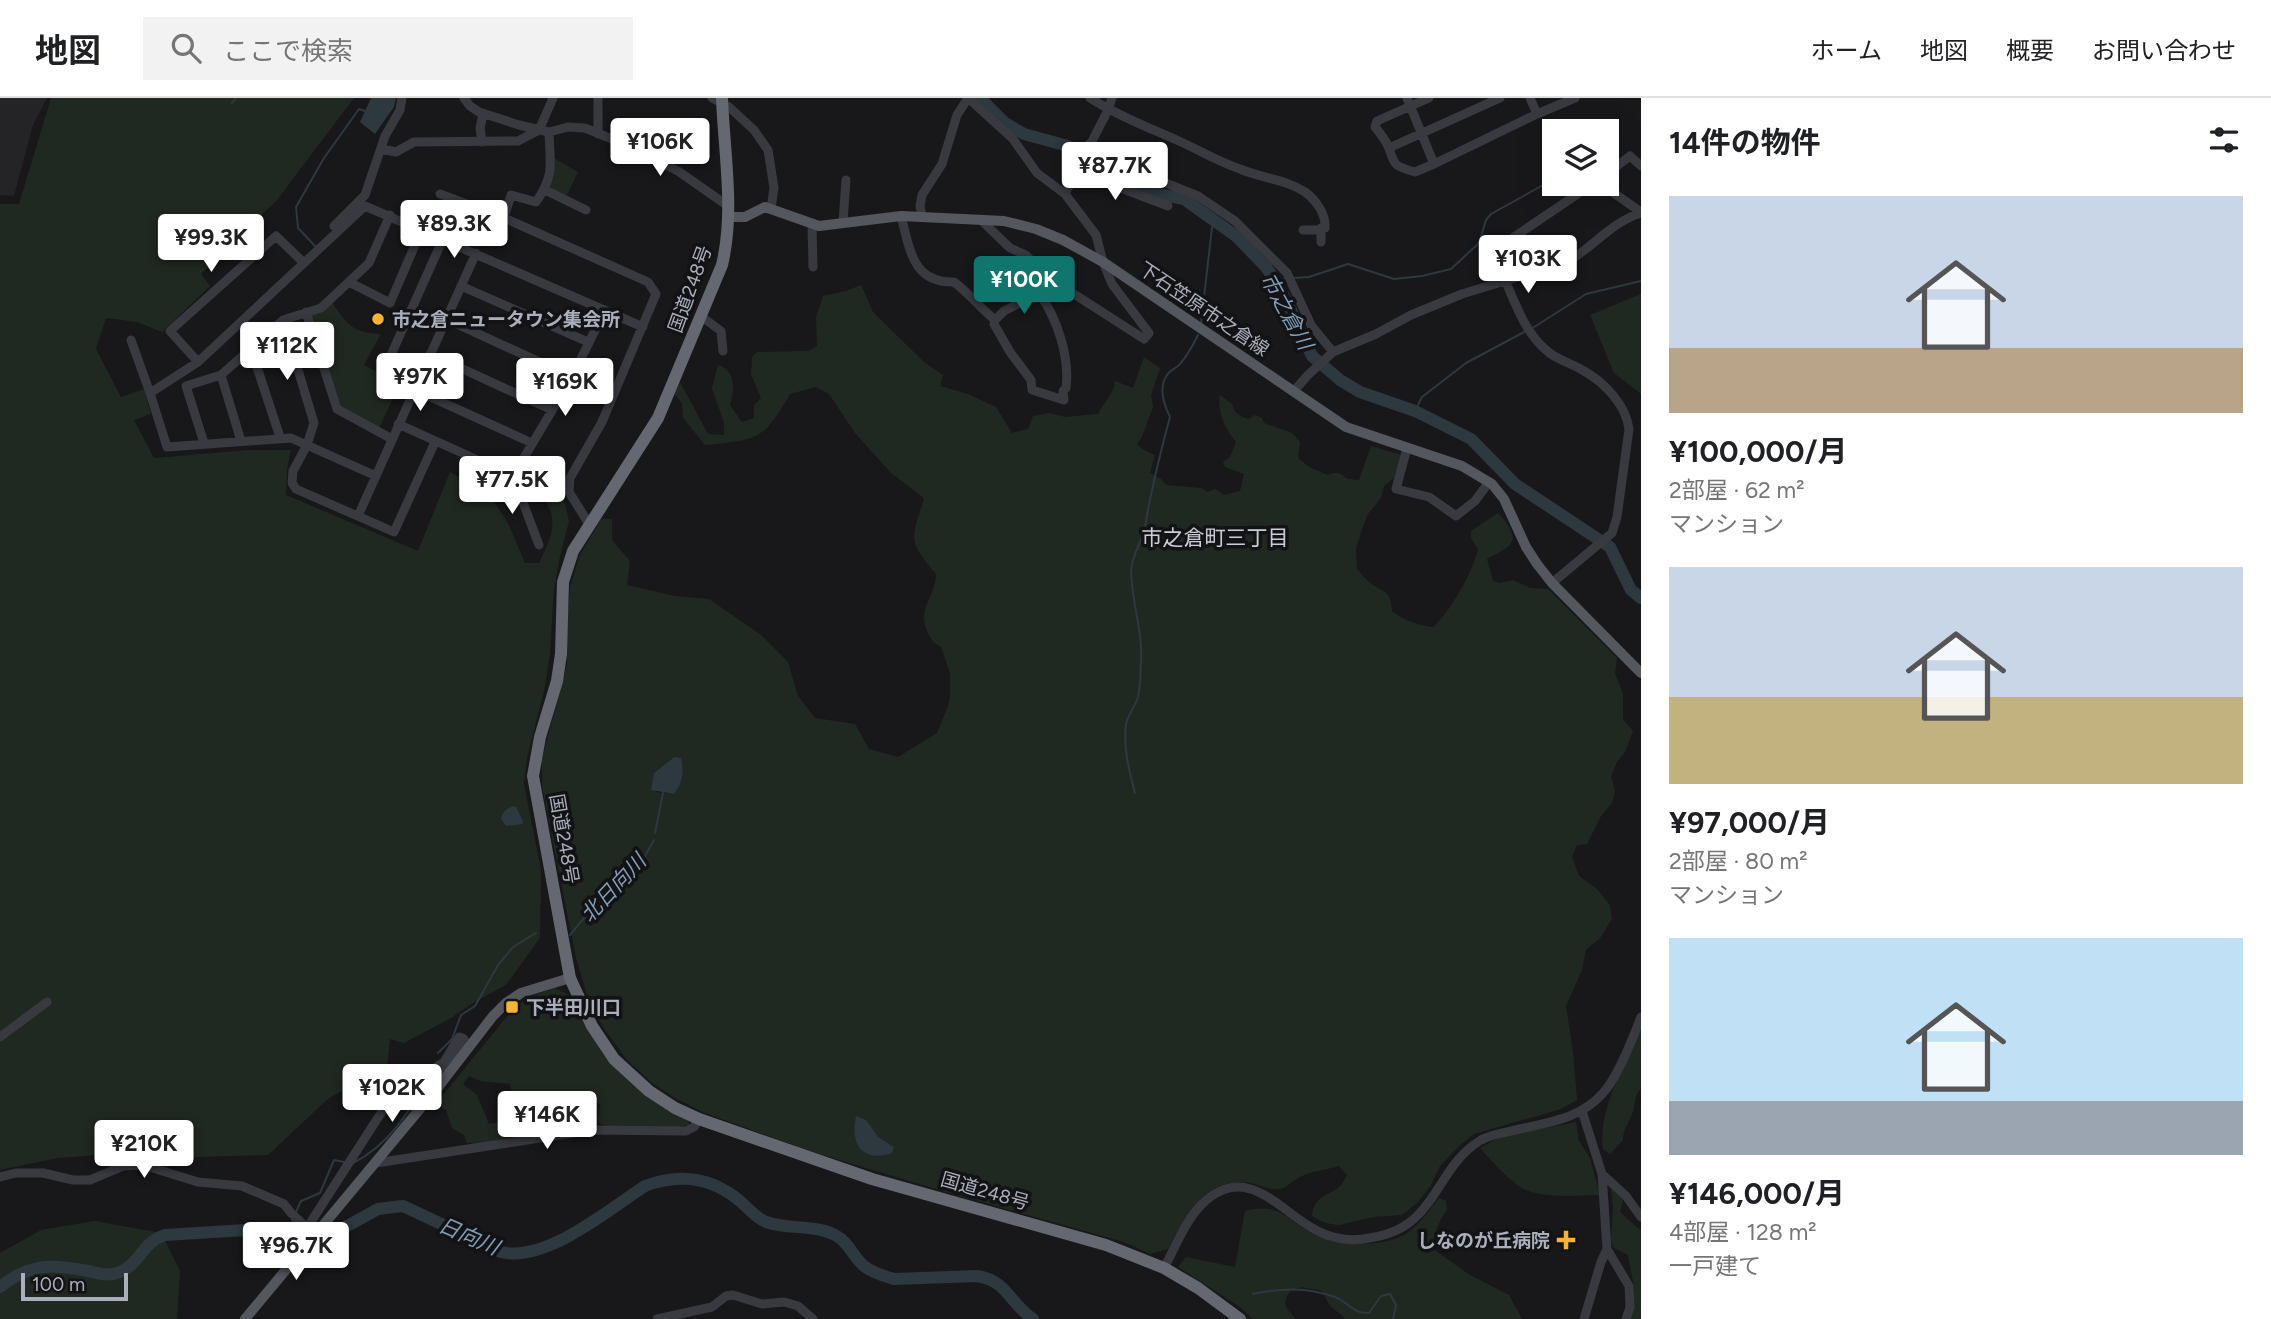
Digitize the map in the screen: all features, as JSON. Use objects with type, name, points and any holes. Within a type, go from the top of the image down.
[{"type":"highway","name":"国道248号","points":[[719,100],[728,212],[727,246],[722,265],[658,418],[573,551],[563,582],[561,654],[557,681],[540,737],[533,776],[570,978],[592,1026],[614,1059],[649,1091],[675,1108],[699,1119],[872,1179],[1106,1245],[1164,1268],[1215,1299],[1240,1319]]},
{"type":"main road","name":"下石笠原市之倉線","points":[[771,208],[819,226],[922,216],[1004,221],[1037,229],[1063,240],[1103,262],[1346,427],[1462,467],[1489,482],[1504,499],[1526,547],[1552,583],[1641,673]]},
{"type":"main road","points":[[728,212],[745,216],[758,209],[771,208]]},
{"type":"main road","points":[[245,1319],[304,1248],[311,1232],[376,1163],[493,1016],[521,993],[570,978]]},
{"type":"street","points":[[323,244],[323,237],[365,195],[385,136],[400,110],[402,98]]},
{"type":"street","points":[[464,98],[470,106],[483,114],[544,131]]},
{"type":"street","points":[[504,218],[511,195],[536,202],[545,190],[551,173],[544,131],[554,98]]},
{"type":"street","points":[[598,98],[598,134]]},
{"type":"street","points":[[922,216],[922,195],[942,164],[957,115],[968,98],[1013,139],[1037,173],[1065,194],[1096,235],[1112,284],[1149,333],[1144,339],[1046,276],[1027,255],[1010,248],[982,221]]},
{"type":"street","points":[[1090,98],[1108,110],[1237,168],[1281,181],[1307,193],[1323,212],[1326,221],[1325,228],[1303,230]]},
{"type":"street","points":[[1065,194],[1112,98]]},
{"type":"street","points":[[1429,98],[1408,102],[1377,121],[1376,127],[1389,148],[1393,162],[1415,172],[1576,98]]},
{"type":"street","points":[[1389,148],[1500,98]]},
{"type":"street","points":[[1530,98],[1537,114]]},
{"type":"street","points":[[719,100],[754,131],[768,150],[774,188],[771,208]]},
{"type":"street","points":[[1408,102],[1434,163]]},
{"type":"street","points":[[482,142],[480,128],[483,114]]},
{"type":"street","points":[[381,149],[396,152],[414,142],[518,141],[544,131],[568,127],[585,128],[678,170],[728,212]]},
{"type":"street","points":[[1089,144],[1126,167],[1198,196],[1235,221],[1289,277],[1311,325],[1333,352]]},
{"type":"street","points":[[1619,164],[1630,156],[1641,166]]},
{"type":"street","points":[[1082,160],[1118,187],[1168,206]]},
{"type":"street","points":[[843,222],[846,180]]},
{"type":"street","points":[[545,190],[586,209]]},
{"type":"street","points":[[440,194],[504,218],[649,282],[656,294],[602,422],[570,478],[569,492],[589,524]]},
{"type":"street","points":[[1530,272],[1514,237],[1573,196]]},
{"type":"street","points":[[1618,196],[1641,213]]},
{"type":"street","points":[[150,393],[198,362],[365,206],[643,327]]},
{"type":"street","points":[[1294,391],[1333,352],[1462,293],[1573,259],[1618,225],[1641,213]]},
{"type":"street","points":[[204,443],[186,386],[221,375],[283,320],[321,308],[369,262],[390,215]]},
{"type":"street","points":[[901,216],[910,251],[926,276],[940,282],[954,282],[995,320]]},
{"type":"street","points":[[812,223],[813,267]]},
{"type":"street","points":[[349,282],[390,303],[422,229]]},
{"type":"street","points":[[1321,229],[1321,242]]},
{"type":"street","points":[[198,362],[170,331],[276,236],[304,262]]},
{"type":"street","points":[[443,239],[382,375],[532,443]]},
{"type":"street","points":[[358,516],[476,253]]},
{"type":"street","points":[[1039,293],[1055,324],[1065,360],[1068,374],[1063,391],[1064,400],[1032,390],[1031,380],[994,324],[1004,311],[1039,293],[1046,276]]},
{"type":"street","points":[[1505,280],[1531,334],[1551,354],[1586,371],[1613,395],[1627,416],[1629,429],[1617,517],[1612,533],[1552,583]]},
{"type":"street","points":[[461,286],[588,342]]},
{"type":"street","points":[[513,476],[572,377],[605,310]]},
{"type":"street","points":[[306,312],[337,409],[392,439]]},
{"type":"street","points":[[702,317],[721,331],[723,351]]},
{"type":"street","points":[[446,319],[572,377]]},
{"type":"street","points":[[283,320],[314,423],[307,445],[293,471],[292,483],[296,489],[394,532],[435,442]]},
{"type":"street","points":[[131,340],[167,447],[291,438],[376,476]]},
{"type":"street","points":[[251,349],[281,437]]},
{"type":"street","points":[[430,354],[552,410]]},
{"type":"street","points":[[221,375],[241,441]]},
{"type":"street","points":[[398,424],[513,476],[539,545]]},
{"type":"street","points":[[1407,448],[1396,489],[1429,497],[1456,516],[1475,501],[1489,482]]},
{"type":"street","points":[[0,1037],[47,1002]]},
{"type":"street","points":[[1164,1268],[1191,1217],[1202,1204],[1224,1191],[1249,1188],[1261,1192],[1327,1235],[1355,1240],[1387,1235],[1414,1220],[1435,1196],[1462,1154],[1483,1139],[1558,1120],[1582,1111],[1604,1093],[1641,1017]]},
{"type":"street","points":[[0,1177],[16,1173],[90,1180],[123,1166],[143,1165],[198,1182],[242,1186],[284,1204],[311,1232],[348,1162],[381,1113],[402,1089],[444,1062],[459,1037],[463,1038],[466,1041],[435,1079],[434,1083],[439,1086]]},
{"type":"street","points":[[1582,1111],[1602,1174],[1607,1249],[1629,1286],[1630,1307],[1626,1319]]},
{"type":"street","points":[[376,1163],[593,1130],[686,1131],[694,1127],[699,1119]]},
{"type":"street","points":[[1602,1174],[1626,1196],[1641,1217]]},
{"type":"street","points":[[1626,1196],[1641,1204]]},
{"type":"street","points":[[1584,1319],[1607,1249]]},
{"type":"street","points":[[657,1319],[712,1307],[726,1296],[733,1295],[762,1304],[783,1302],[798,1306],[813,1319]]},
{"type":"shaded area","points":[[0,98],[47,98],[33,125],[14,196],[0,195]]},
{"type":"shaded area","points":[[51,98],[354,98],[277,200],[201,274],[210,286],[162,332],[137,322],[106,318],[96,349],[121,397],[144,389],[151,414],[134,420],[154,458],[249,450],[291,450],[286,495],[418,551],[450,472],[489,494],[508,523],[525,563],[539,563],[551,532],[551,513],[543,494],[541,480],[553,475],[563,478],[562,493],[569,521],[554,589],[550,654],[544,691],[527,758],[524,784],[541,870],[540,938],[506,985],[404,1043],[390,1039],[387,1066],[330,1097],[268,1155],[197,1157],[109,1154],[58,1158],[0,1170],[0,204],[19,204]]},
{"type":"shaded area","points":[[371,98],[396,98],[394,107],[375,134],[360,122]]},
{"type":"shaded area","points":[[552,157],[578,172],[566,197],[548,190]]},
{"type":"shaded area","points":[[861,285],[873,312],[924,362],[943,375],[940,386],[968,394],[996,407],[1012,433],[1028,429],[1033,416],[1049,413],[1065,417],[1098,414],[1111,394],[1115,381],[1133,388],[1144,357],[1160,368],[1151,395],[1153,407],[1137,444],[1155,455],[1150,473],[1166,485],[1201,488],[1208,492],[1215,489],[1224,495],[1240,491],[1244,474],[1225,467],[1223,462],[1230,457],[1236,442],[1223,420],[1220,395],[1232,404],[1242,417],[1248,419],[1255,415],[1262,418],[1264,423],[1292,433],[1300,442],[1298,458],[1309,467],[1328,475],[1338,473],[1347,479],[1359,480],[1371,446],[1402,455],[1394,478],[1384,486],[1381,498],[1368,514],[1362,529],[1356,549],[1357,569],[1369,582],[1388,595],[1392,611],[1411,622],[1433,627],[1447,612],[1466,580],[1478,549],[1471,538],[1471,531],[1498,513],[1513,536],[1509,546],[1487,559],[1493,581],[1500,583],[1513,580],[1531,588],[1548,589],[1617,658],[1615,673],[1623,693],[1623,719],[1633,731],[1611,776],[1615,791],[1612,803],[1601,816],[1587,844],[1577,845],[1572,857],[1579,876],[1597,889],[1610,905],[1612,919],[1600,938],[1586,950],[1582,970],[1566,1006],[1577,1100],[1561,1109],[1474,1134],[1440,1166],[1430,1187],[1417,1203],[1402,1215],[1373,1217],[1339,1225],[1325,1223],[1312,1216],[1319,1200],[1336,1190],[1347,1175],[1339,1166],[1307,1174],[1279,1189],[1243,1182],[1228,1183],[1205,1195],[1196,1204],[1168,1249],[1150,1254],[1124,1242],[810,1151],[705,1113],[651,1082],[627,1060],[590,1005],[576,958],[542,786],[542,759],[567,665],[570,587],[579,557],[601,519],[612,519],[612,540],[630,561],[627,585],[675,596],[709,599],[761,635],[788,662],[798,696],[815,718],[855,724],[869,749],[898,757],[937,733],[948,706],[950,673],[941,647],[930,637],[924,618],[936,574],[920,553],[914,538],[924,498],[891,473],[855,433],[829,394],[816,387],[790,394],[773,421],[757,435],[736,442],[705,445],[683,418],[682,403],[674,394],[680,382],[708,434],[724,435],[724,423],[712,388],[718,365],[728,372],[733,382],[730,405],[742,422],[754,418],[754,405],[761,398],[751,374],[752,357],[757,352],[808,351],[817,346],[816,317],[823,296]],"holes":[[[674,757],[674,794],[656,792],[654,773]]]},
{"type":"shaded area","points":[[1641,294],[1641,394],[1614,373],[1590,315]]},
{"type":"shaded area","points":[[330,300],[356,329],[381,334],[364,365],[379,373],[378,377],[398,387],[378,431],[337,409],[306,312]]},
{"type":"shaded area","points":[[674,757],[681,758],[682,767],[677,790],[674,794],[651,790],[654,773]]},
{"type":"shaded area","points":[[513,806],[523,821],[522,824],[506,826],[502,816]]},
{"type":"shaded area","points":[[555,988],[571,996],[589,1030],[656,1102],[689,1121],[689,1125],[644,1129],[600,1124],[600,1104],[588,1101],[581,1094],[566,1108],[567,1116],[562,1126],[555,1126],[553,1101],[514,1101],[510,1084],[480,1081],[469,1076],[463,1084],[477,1095],[489,1124],[505,1121],[521,1107],[522,1132],[502,1139],[467,1143],[464,1135],[452,1128],[446,1110],[435,1105],[509,1014],[527,998]]},
{"type":"shaded area","points":[[1641,1027],[1641,1088],[1636,1096],[1623,1140],[1610,1154],[1603,1149],[1604,1119],[1614,1087]]},
{"type":"shaded area","points":[[856,1116],[866,1120],[878,1137],[894,1147],[892,1153],[873,1155],[860,1149],[855,1135]]},
{"type":"shaded area","points":[[1576,1122],[1579,1141],[1590,1158],[1600,1195],[1551,1195],[1524,1189],[1480,1148],[1500,1137]]},
{"type":"shaded area","points":[[1611,1187],[1623,1200],[1620,1212],[1641,1231],[1641,1319],[1630,1319],[1634,1287],[1628,1255],[1614,1248],[1611,1240]]},
{"type":"shaded area","points":[[1439,1198],[1446,1201],[1447,1210],[1437,1228],[1433,1249],[1470,1275],[1509,1295],[1522,1319],[1344,1319],[1330,1306],[1322,1291],[1302,1287],[1291,1290],[1285,1302],[1296,1319],[1253,1319],[1240,1307],[1178,1267],[1186,1257],[1235,1267],[1245,1211],[1275,1211],[1314,1234],[1337,1241],[1363,1244],[1389,1241],[1410,1231]]},
{"type":"shaded area","points":[[95,1221],[161,1233],[180,1271],[177,1319],[0,1319],[0,1253],[41,1230]]},
{"type":"waterway","points":[[232,103],[236,98]]},
{"type":"waterway","name":"市之倉川","points":[[980,98],[1005,123],[1024,134],[1068,146],[1093,158],[1129,183],[1152,193],[1184,199],[1236,236],[1275,280],[1312,356],[1340,380],[1360,392],[1415,411],[1471,439],[1515,484],[1610,547],[1631,590],[1641,598]]},
{"type":"waterway","points":[[315,246],[298,228],[296,207],[324,158],[359,109],[365,111]]},
{"type":"waterway","points":[[1292,278],[1309,277],[1348,264],[1394,279],[1451,269],[1479,243],[1486,220],[1491,214],[1542,186]]},
{"type":"waterway","points":[[1201,323],[1213,219]]},
{"type":"waterway","points":[[1275,280],[1286,279]]},
{"type":"waterway","points":[[1531,329],[1586,294],[1641,281]]},
{"type":"waterway","points":[[1415,411],[1422,397],[1466,363],[1526,331]]},
{"type":"waterway","points":[[1135,793],[1125,742],[1127,721],[1138,696],[1141,663],[1131,566],[1145,527],[1170,417],[1163,396],[1164,380],[1168,373],[1183,361],[1198,335]]},
{"type":"waterway","name":"北日向川","points":[[655,833],[663,793]]},
{"type":"waterway","name":"北日向川","points":[[570,935],[598,901],[644,858],[654,840]]},
{"type":"waterway","name":"北日向川","points":[[438,1053],[452,1039],[461,1015],[475,1006],[498,965],[513,947],[536,933]]},
{"type":"waterway","name":"北日向川","points":[[353,1163],[389,1136],[431,1075]]},
{"type":"waterway","name":"北日向川","points":[[296,1212],[301,1201],[320,1193],[334,1160],[344,1162]]},
{"type":"waterway","name":"日向川","points":[[0,1287],[21,1273],[41,1267],[116,1273],[127,1268],[151,1243],[165,1235],[246,1230],[283,1243],[322,1240],[378,1209],[403,1206],[501,1252],[519,1253],[537,1250],[576,1232],[645,1186],[683,1179],[719,1187],[766,1222],[818,1229],[835,1235],[864,1266],[894,1279],[977,1276],[987,1279],[1002,1288],[1033,1319]]},
{"type":"waterway","name":"北日向川","points":[[292,1220],[297,1241]]},
{"type":"waterway","points":[[1253,1294],[1284,1290],[1314,1291],[1335,1297],[1363,1313],[1369,1313],[1381,1296],[1390,1294],[1396,1305],[1393,1319]]},
{"type":"place","name":"市之倉ニュータウン集会所","points":[[378,319]]},
{"type":"place","name":"下半田川口","points":[[512,1007]]},
{"type":"place","name":"しなのが丘病院","points":[[1566,1240]]},
{"type":"district","name":"市之倉町三丁目","points":[[1215,537]]}]
